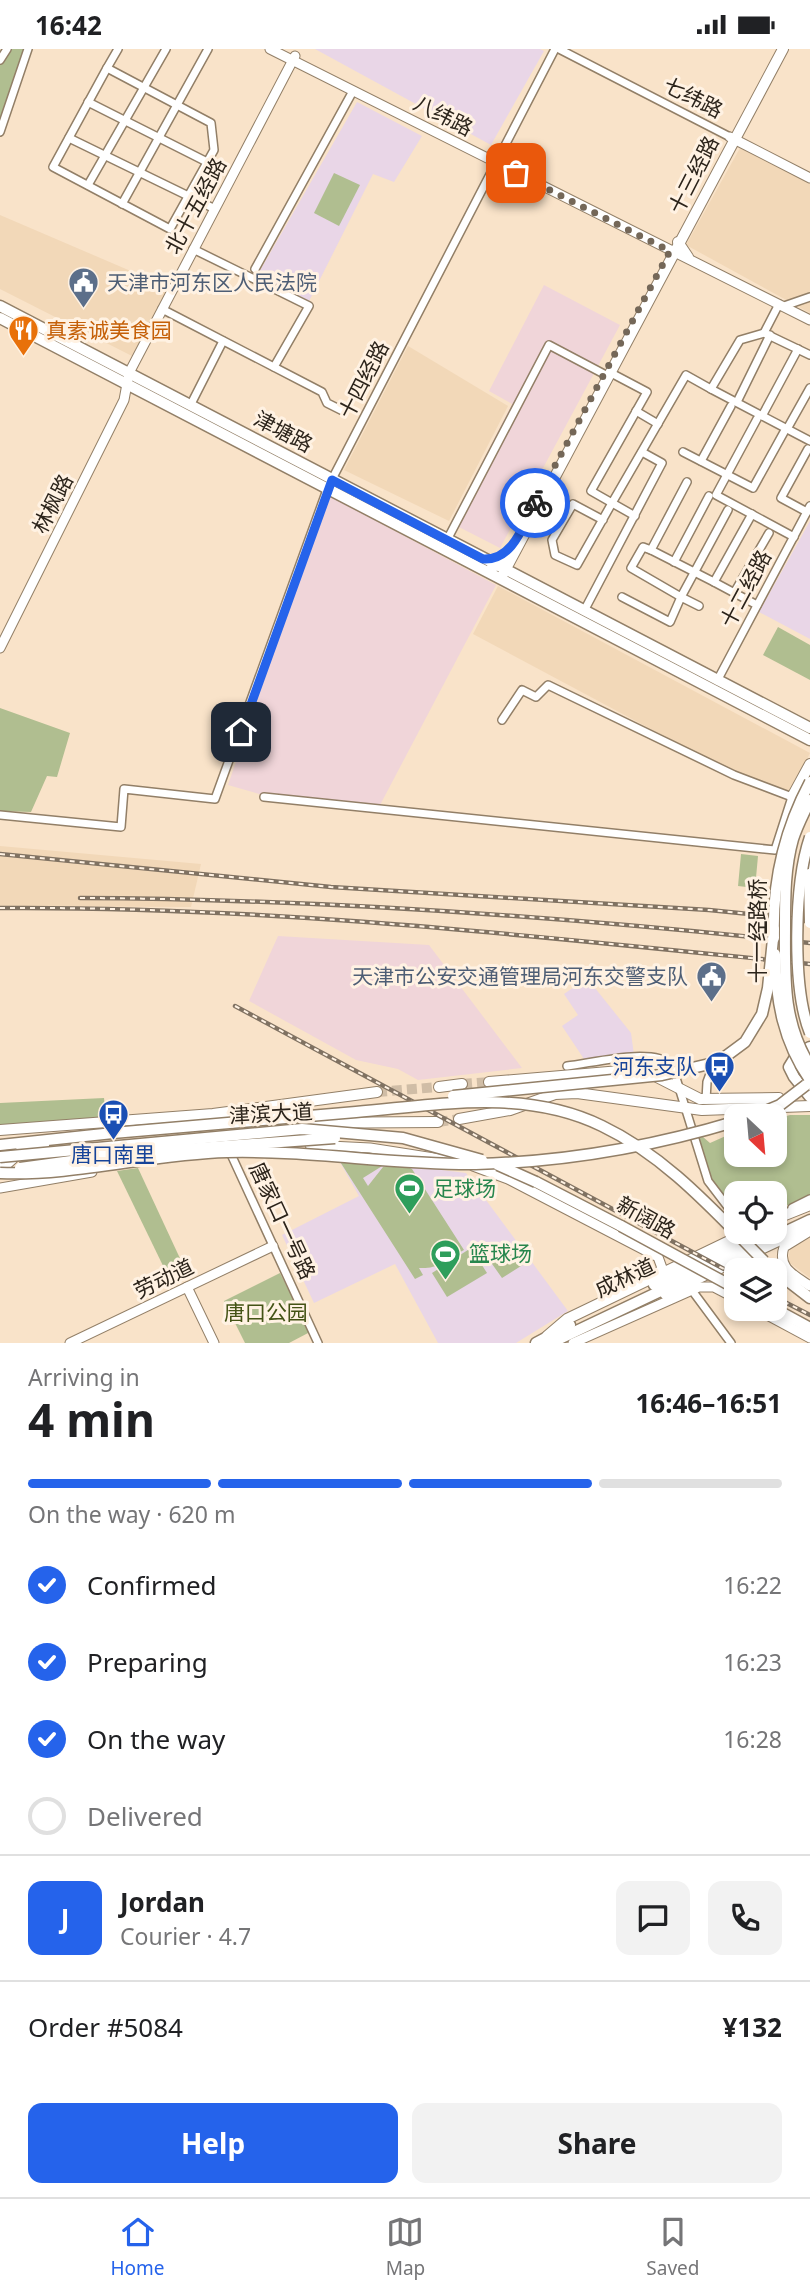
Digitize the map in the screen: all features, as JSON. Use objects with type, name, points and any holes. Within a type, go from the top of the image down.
[{"type":"main road","name":"十三经路","points":[[513,549],[732,138],[776,49]]},
{"type":"main road","name":"十三经路","points":[[608,373],[669,265],[679,234],[783,49]]},
{"type":"main road","points":[[674,248],[688,257]]},
{"type":"main road","points":[[669,265],[677,258],[688,257]]},
{"type":"main road","name":"津塘路","points":[[0,306],[127,378],[481,563],[584,611],[810,740]]},
{"type":"main road","name":"津塘路","points":[[0,318],[190,406],[330,484],[447,540],[481,563]]},
{"type":"main road","points":[[481,563],[498,559],[513,549]]},
{"type":"main road","points":[[500,570],[513,549]]},
{"type":"main road","name":"津塘路","points":[[500,570],[715,684],[810,728]]},
{"type":"main road","points":[[810,764],[792,797],[810,801]]},
{"type":"main road","name":"十一经路桥","points":[[810,782],[790,821],[780,858],[774,929],[779,1011],[790,1046],[810,1081]]},
{"type":"main road","name":"十一经路桥","points":[[810,801],[793,839],[788,862],[784,974],[789,1017],[796,1039],[810,1066]]},
{"type":"main road","name":"十一经路桥","points":[[810,812],[792,875],[790,973],[794,1013],[810,1054]]},
{"type":"main road","points":[[810,837],[800,875],[799,965],[801,1003],[810,1034]]},
{"type":"main road","points":[[810,861],[810,923]]},
{"type":"main road","points":[[306,1119],[432,1098],[662,1075],[708,1066],[737,1049],[755,1027],[768,988],[774,929]]},
{"type":"main road","points":[[459,1119],[510,1110],[555,1094],[577,1093],[685,1109],[808,1102],[789,1067],[792,1059],[810,1047]]},
{"type":"main road","points":[[489,1082],[632,1070],[658,1077],[681,1092],[706,1100],[779,1098],[792,1091],[794,1077]]},
{"type":"main road","points":[[778,1104],[789,1099],[810,1081]]},
{"type":"main road","points":[[439,1087],[462,1084]]},
{"type":"main road","points":[[0,1130],[213,1114],[377,1092]]},
{"type":"main road","points":[[0,1171],[20,1152],[35,1146],[474,1101],[524,1104],[580,1117],[615,1132],[658,1159],[693,1189],[761,1258]]},
{"type":"main road","name":"津滨大道","points":[[1,1154],[113,1133],[306,1119],[438,1122]]},
{"type":"main road","points":[[0,1171],[56,1173],[226,1153],[335,1155],[450,1163],[547,1160],[648,1145],[724,1125]]},
{"type":"main road","name":"津滨大道","points":[[1,1154],[302,1129],[390,1137],[455,1151],[536,1182]]},
{"type":"main road","points":[[0,1139],[113,1133]]},
{"type":"main road","points":[[0,1171],[56,1161],[311,1137],[390,1137]]},
{"type":"main road","name":"新阔路","points":[[536,1182],[724,1282]]},
{"type":"main road","points":[[787,1213],[810,1205]]},
{"type":"main road","points":[[787,1224],[810,1213]]},
{"type":"main road","name":"成林道","points":[[544,1341],[592,1322],[810,1220]]},
{"type":"main road","points":[[558,1343],[810,1229]]},
{"type":"main road","points":[[544,1341],[560,1323],[724,1243]]},
{"type":"main road","name":"成林道","points":[[544,1341],[744,1244]]},
{"type":"main road","points":[[787,1280],[810,1298]]},
{"type":"main road","points":[[787,1316],[810,1328]]},
{"type":"street","points":[[0,60],[7,49]]},
{"type":"street","points":[[0,132],[28,49]]},
{"type":"street","points":[[107,68],[211,123],[214,150],[170,229],[53,167],[88,102],[107,68],[118,49]]},
{"type":"street","points":[[88,185],[166,49]]},
{"type":"street","points":[[122,204],[208,49]]},
{"type":"street","name":"八纬路","points":[[270,49],[294,58],[674,248]]},
{"type":"street","name":"八纬路","points":[[282,49],[353,91],[496,160]]},
{"type":"street","name":"七纬路","points":[[557,49],[810,178]]},
{"type":"street","name":"十四经路","points":[[0,815],[121,827],[124,789],[215,799],[330,484],[496,160],[557,49]]},
{"type":"street","name":"北十五经路","points":[[127,378],[294,58]]},
{"type":"street","points":[[255,269],[353,91]]},
{"type":"street","points":[[88,102],[207,162]]},
{"type":"street","points":[[69,138],[215,209]]},
{"type":"street","points":[[193,249],[309,306],[274,367]]},
{"type":"street","points":[[688,257],[810,320]]},
{"type":"street","points":[[701,461],[734,404],[782,305],[810,297]]},
{"type":"street","points":[[162,309],[323,392],[327,403],[344,411]]},
{"type":"street","points":[[711,389],[740,340],[767,334],[810,355]]},
{"type":"street","points":[[190,406],[223,341]]},
{"type":"street","points":[[447,540],[549,345],[647,392],[590,491],[635,516]]},
{"type":"street","points":[[794,537],[716,495],[798,349]]},
{"type":"street","points":[[603,520],[573,504],[552,540],[555,555],[577,565],[603,520],[612,503],[686,375],[809,445],[781,498],[808,509]]},
{"type":"street","name":"林枫路","points":[[0,648],[124,400],[127,378]]},
{"type":"street","points":[[683,452],[753,488],[810,388]]},
{"type":"street","points":[[636,411],[658,423]]},
{"type":"street","points":[[584,611],[662,463],[642,452]]},
{"type":"street","points":[[651,550],[687,482]]},
{"type":"street","points":[[674,562],[709,496]]},
{"type":"street","name":"十二经路","points":[[715,684],[808,509]]},
{"type":"street","points":[[622,597],[670,622],[728,510]]},
{"type":"street","points":[[714,582],[752,515]]},
{"type":"street","points":[[734,593],[769,533]]},
{"type":"street","points":[[699,606],[631,568],[643,547],[757,605]]},
{"type":"street","points":[[264,797],[775,850],[792,797],[734,775],[548,685],[536,697],[522,690],[502,720]]},
{"type":"street","points":[[706,1100],[707,1081],[719,1055]]},
{"type":"street","points":[[568,1066],[650,1056],[666,1060],[672,1065],[708,1181],[724,1202]]},
{"type":"street","name":"唐家口一号路","points":[[213,1114],[318,1343]]},
{"type":"street","points":[[0,1188],[138,1165],[317,1144],[436,1157],[509,1179],[674,1267]]},
{"type":"street","points":[[787,1211],[810,1199]]},
{"type":"street","points":[[810,1229],[784,1247],[781,1259],[784,1267],[810,1286]]},
{"type":"street","name":"劳动道","points":[[70,1343],[273,1246]]},
{"type":"street","points":[[656,1276],[662,1266],[658,1257]]},
{"type":"street","points":[[573,1343],[691,1289],[706,1285],[724,1292]]},
{"type":"street","points":[[187,1287],[215,1343]]},
{"type":"street","points":[[691,1289],[731,1343]]},
{"type":"street","points":[[778,1321],[810,1338]]},
{"type":"shaded area","points":[[315,49],[540,49],[544,51],[491,145]]},
{"type":"shaded area","points":[[357,102],[422,136],[394,182],[373,174],[309,301],[258,274]]},
{"type":"shaded area","points":[[740,148],[810,181],[810,313],[686,245]]},
{"type":"shaded area","points":[[0,215],[168,287],[132,356],[0,289]]},
{"type":"shaded area","points":[[544,285],[620,325],[500,548],[451,523],[512,404],[489,391]]},
{"type":"shaded area","points":[[408,346],[508,406],[449,521],[344,470]]},
{"type":"shaded area","points":[[328,495],[496,585],[379,807],[263,795],[228,785]]},
{"type":"shaded area","points":[[810,521],[810,639],[759,612]]},
{"type":"shaded area","points":[[498,586],[810,753],[788,798],[735,774],[473,634]]},
{"type":"shaded area","points":[[0,846],[201,864],[191,907],[0,906]]},
{"type":"shaded area","points":[[278,936],[429,945],[522,1068],[418,1080],[398,1069],[356,1060],[249,1001]]},
{"type":"shaded area","points":[[587,978],[631,1033],[634,1055],[586,1062],[562,1026],[578,1015],[564,994]]},
{"type":"shaded area","points":[[337,1157],[466,1173],[568,1311],[516,1343],[438,1343],[395,1264],[314,1303],[282,1235],[359,1196]]},
{"type":"shaded area","points":[[810,1238],[810,1278],[787,1261],[791,1247]]},
{"type":"green space","points":[[9,49],[28,49],[0,126],[0,64]]},
{"type":"green space","points":[[334,173],[360,185],[339,226],[314,213]]},
{"type":"green space","points":[[778,627],[810,645],[810,680],[763,655]]},
{"type":"green space","points":[[0,708],[70,733],[57,777],[47,776],[31,812],[0,811]]},
{"type":"green space","points":[[741,854],[758,856],[755,888],[738,886]]},
{"type":"green space","points":[[104,1098],[106,1119],[0,1125],[0,1103]]},
{"type":"green space","points":[[810,1115],[810,1195],[787,1206],[787,1181],[724,1181],[724,1196],[712,1181],[698,1138],[703,1137],[710,1143],[724,1137],[724,1167],[788,1167],[788,1116]]},
{"type":"green space","points":[[337,1157],[387,1163],[363,1178],[368,1186],[383,1167],[406,1166],[412,1169],[464,1250],[458,1253],[453,1246],[445,1261],[431,1267],[419,1268],[423,1275],[415,1279]]},
{"type":"green space","points":[[138,1168],[184,1267],[168,1276],[117,1171]]},
{"type":"green space","points":[[471,1248],[487,1273],[447,1297],[432,1273]]},
{"type":"green space","points":[[507,1249],[512,1255],[521,1250],[529,1261],[502,1278],[490,1261]]},
{"type":"green space","name":"唐口公园","points":[[280,1273],[310,1332],[289,1343],[245,1343],[224,1301]]},
{"type":"tunnel","points":[[462,1084],[489,1082]]},
{"type":"tunnel","points":[[377,1092],[439,1087]]},
{"type":"tunnel","points":[[438,1122],[459,1119]]},
{"type":"railway","points":[[0,854],[331,887],[709,910],[810,920]]},
{"type":"railway","points":[[80,898],[263,902],[446,911],[810,943]]},
{"type":"railway","points":[[0,908],[203,912],[406,925],[810,964]]},
{"type":"railway","points":[[235,1006],[724,1269]]},
{"type":"railway","points":[[787,1303],[810,1315]]},
{"type":"way so far","points":[[516,173],[670,251],[535,503]]},
{"type":"place","name":"天津市河东区人民法院","points":[[84,310]]},
{"type":"place","name":"真素诚美食园","points":[[23,358]]},
{"type":"place","name":"天津市公安交通管理局河东交警支队","points":[[711,1004]]},
{"type":"place","name":"河东支队","points":[[720,1094]]},
{"type":"place","name":"唐口南里","points":[[113,1142]]},
{"type":"place","name":"足球场","points":[[410,1216]]},
{"type":"place","name":"篮球场","points":[[446,1281]]},
{"type":"route","points":[[241,732],[332,480],[483,559],[498,559],[507,553],[535,503]]}]
